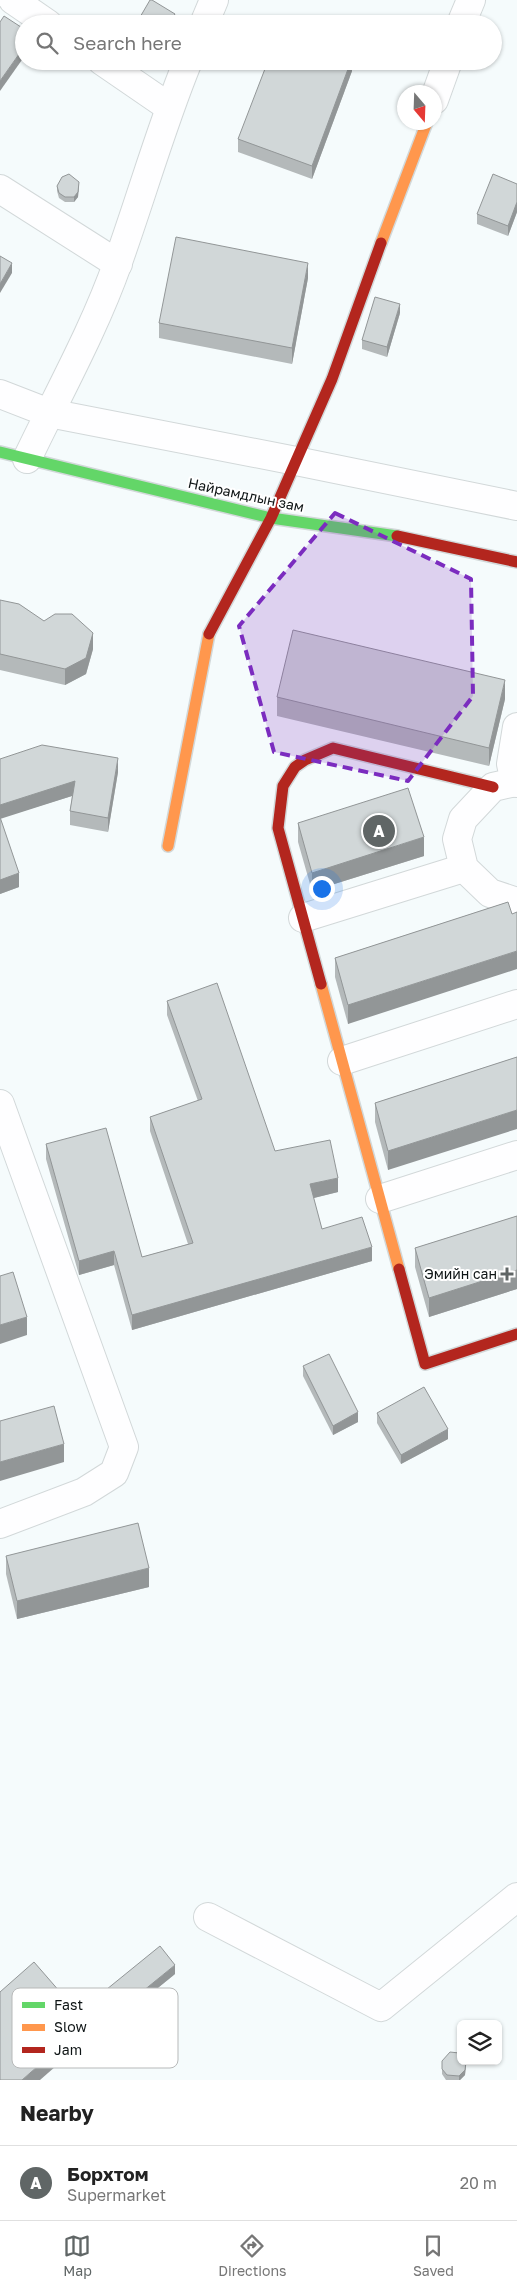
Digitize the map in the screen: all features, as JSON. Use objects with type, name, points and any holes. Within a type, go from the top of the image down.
[{"type":"street","points":[[13,0],[35,15]]},
{"type":"street","points":[[208,15],[214,0]]},
{"type":"street","points":[[464,15],[470,0]]},
{"type":"street","points":[[115,70],[169,107]]},
{"type":"street","points":[[27,458],[82,345],[118,264],[169,107],[184,70]]},
{"type":"street","points":[[439,85],[445,70]]},
{"type":"street","points":[[168,846],[210,631],[271,518],[332,379],[376,255],[424,130]]},
{"type":"street","points":[[0,190],[118,264]]},
{"type":"street","points":[[0,394],[49,413],[517,506]]},
{"type":"street","name":"Найрамдлын зам","points":[[0,452],[271,518],[378,532],[517,562]]},
{"type":"street","points":[[517,727],[508,784],[464,818],[457,839],[464,868],[490,893],[517,902]]},
{"type":"street","points":[[508,784],[333,748],[312,755],[294,767],[285,781],[278,800],[278,828],[425,1364],[517,1334]]},
{"type":"street","points":[[304,918],[464,868]]},
{"type":"street","points":[[342,1061],[517,1004]]},
{"type":"street","points":[[0,1104],[124,1447],[114,1473],[84,1492],[0,1524]]},
{"type":"street","points":[[380,1199],[517,1155]]},
{"type":"street","points":[[208,1917],[381,2007],[517,1898]]},
{"type":"highlighted area","points":[[335,513],[471,579],[473,696],[408,781],[274,752],[239,626]]},
{"type":"building","points":[[150,0],[175,14],[174,15],[141,15]]},
{"type":"building","points":[[4,16],[15,23],[15,60],[0,81],[0,22]]},
{"type":"building","points":[[265,70],[348,70],[312,166],[238,139]]},
{"type":"building","points":[[69,174],[79,182],[78,192],[74,197],[65,197],[59,193],[57,186],[62,177]]},
{"type":"building","points":[[493,174],[517,184],[517,202],[508,226],[477,214]]},
{"type":"building","points":[[176,237],[308,263],[292,348],[159,323]]},
{"type":"building","points":[[0,256],[12,263],[0,284]]},
{"type":"building","points":[[375,297],[400,304],[387,347],[362,340]]},
{"type":"building","points":[[0,600],[19,604],[44,621],[55,614],[72,614],[93,633],[86,658],[65,669],[0,654]]},
{"type":"building","points":[[293,630],[505,680],[489,748],[277,697]]},
{"type":"building","points":[[42,745],[118,758],[108,818],[70,811],[75,781],[0,805],[0,759]]},
{"type":"building","points":[[408,788],[424,837],[312,873],[298,823]]},
{"type":"building","points":[[0,817],[19,873],[0,880]]},
{"type":"building","points":[[508,902],[512,914],[517,912],[517,951],[348,1005],[335,958]]},
{"type":"building","points":[[217,983],[275,1151],[330,1140],[338,1178],[310,1184],[322,1229],[362,1217],[372,1247],[132,1315],[114,1251],[79,1261],[46,1144],[106,1128],[142,1257],[193,1243],[150,1117],[202,1099],[167,1001]]},
{"type":"building","points":[[517,1057],[517,1110],[388,1151],[375,1103]]},
{"type":"building","points":[[517,1216],[517,1270],[429,1298],[415,1248]]},
{"type":"building","points":[[13,1272],[27,1317],[0,1325],[0,1276]]},
{"type":"building","points":[[329,1354],[358,1412],[333,1426],[303,1366]]},
{"type":"building","points":[[424,1387],[448,1429],[401,1455],[377,1413]]},
{"type":"building","points":[[54,1406],[64,1444],[0,1462],[0,1421]]},
{"type":"building","points":[[138,1523],[149,1568],[17,1601],[6,1556]]},
{"type":"building","points":[[160,1946],[175,1965],[147,1988],[108,1988]]},
{"type":"building","points":[[34,1962],[57,1988],[12,1988],[12,2068],[36,2068],[22,2080],[0,2080],[0,1992]]},
{"type":"building","points":[[450,2052],[457,2053],[457,2065],[466,2065],[465,2070],[459,2076],[447,2075],[442,2069],[442,2061]]},
{"type":"traffic: fast","points":[[0,452],[271,518],[397,536]]},
{"type":"traffic: slow","points":[[381,243],[424,130]]},
{"type":"traffic: slow","points":[[168,846],[209,634]]},
{"type":"traffic: slow","points":[[321,984],[399,1269]]},
{"type":"traffic: jam","points":[[209,634],[271,518],[332,379],[381,243]]},
{"type":"traffic: jam","points":[[397,536],[517,562]]},
{"type":"traffic: jam","points":[[321,984],[278,828],[283,786],[295,767],[305,760],[333,748],[493,787]]},
{"type":"traffic: jam","points":[[399,1269],[425,1364],[517,1334]]},
{"type":"place","name":"Борхтом","points":[[379,831]]},
{"type":"place","name":"Эмийн сан","points":[[507,1274]]}]
